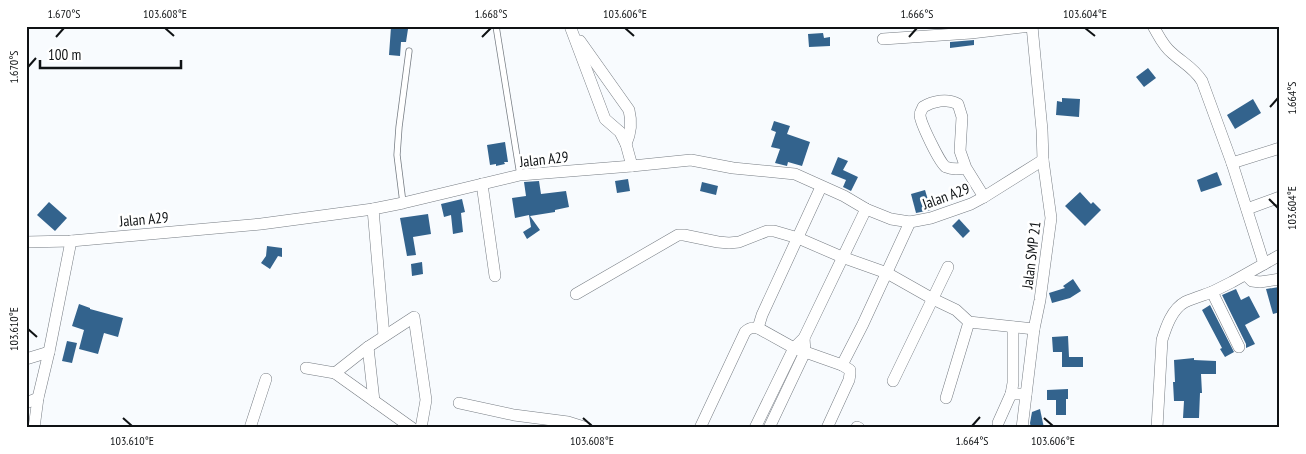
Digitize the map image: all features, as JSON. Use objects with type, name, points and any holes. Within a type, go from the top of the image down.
[{"type":"street","points":[[883,39],[1032,26]]},
{"type":"street","name":"Jalan SMP 21","points":[[1022,428],[1034,329],[1040,300],[1051,218],[1043,160],[1042,123],[1032,26]]},
{"type":"street","points":[[1153,26],[1164,45],[1172,54],[1197,73],[1202,81],[1232,163],[1264,264]]},
{"type":"street","points":[[571,27],[629,110],[632,121],[626,144]]},
{"type":"street","points":[[571,27],[605,119],[620,132],[626,144],[632,166]]},
{"type":"street","points":[[966,168],[957,170],[947,168],[942,164],[932,146],[920,116],[923,107],[928,104],[944,101],[953,101],[958,104],[962,117],[960,151],[966,168],[984,197]]},
{"type":"street","points":[[1232,163],[1280,148]]},
{"type":"street","name":"Jalan A29","points":[[26,242],[71,241],[261,224],[373,209],[520,175],[691,160],[733,168],[795,174],[844,196],[866,209],[891,219],[910,222],[932,218],[971,204],[1043,160]]},
{"type":"street","points":[[482,184],[495,276]]},
{"type":"street","points":[[758,328],[762,315],[821,187]]},
{"type":"street","points":[[1247,209],[1280,197]]},
{"type":"street","points":[[373,209],[384,336]]},
{"type":"street","points":[[769,428],[804,338],[866,209]]},
{"type":"street","points":[[842,365],[910,222]]},
{"type":"street","points":[[576,294],[678,235],[729,243],[739,242],[774,231],[798,238],[842,257],[887,273],[956,310],[969,322],[1034,329]]},
{"type":"street","points":[[34,428],[38,398],[71,241]]},
{"type":"street","points":[[1157,428],[1162,340],[1165,329],[1178,308],[1184,302],[1212,292],[1280,255]]},
{"type":"street","points":[[893,381],[948,267]]},
{"type":"street","points":[[1246,274],[1252,281],[1260,282],[1280,279]]},
{"type":"street","points":[[1212,292],[1239,347]]},
{"type":"street","points":[[335,373],[368,347],[414,317],[426,400],[421,428]]},
{"type":"street","points":[[946,398],[969,322]]},
{"type":"street","points":[[700,428],[745,332],[753,327],[800,350],[842,365],[850,370],[849,380],[828,428]]},
{"type":"street","points":[[998,423],[1011,394],[1013,383],[1014,327]]},
{"type":"street","points":[[368,347],[374,401]]},
{"type":"street","points":[[755,428],[800,350]]},
{"type":"street","points":[[26,359],[49,352]]},
{"type":"street","points":[[306,368],[335,373],[412,428]]},
{"type":"street","points":[[250,428],[266,379]]},
{"type":"street","points":[[1011,394],[1026,394]]},
{"type":"street","points":[[26,404],[38,398]]},
{"type":"street","points":[[459,403],[507,414],[568,422],[587,428]]},
{"type":"lane","points":[[496,26],[520,175]]},
{"type":"lane","points":[[403,203],[397,155],[409,50]]},
{"type":"building","points":[[391,27],[408,29],[406,42],[401,42],[400,56],[389,55]]},
{"type":"building","points":[[823,33],[824,38],[830,37],[830,46],[809,47],[808,34]]},
{"type":"building","points":[[974,40],[974,45],[950,48],[950,42]]},
{"type":"building","points":[[1148,68],[1156,78],[1144,87],[1136,77]]},
{"type":"building","points":[[1062,98],[1080,99],[1079,117],[1056,115],[1057,101],[1062,102]]},
{"type":"building","points":[[1253,99],[1261,113],[1235,129],[1227,115]]},
{"type":"building","points":[[774,121],[790,126],[787,134],[810,142],[802,166],[788,162],[787,166],[775,163],[780,149],[771,147],[776,132],[771,130]]},
{"type":"building","points":[[505,142],[508,162],[496,166],[496,164],[490,165],[487,145]]},
{"type":"building","points":[[838,157],[848,161],[843,170],[858,177],[851,191],[843,187],[846,180],[831,174]]},
{"type":"building","points":[[1217,172],[1222,185],[1201,192],[1197,180]]},
{"type":"building","points":[[628,179],[630,191],[617,193],[615,181]]},
{"type":"building","points":[[539,181],[541,194],[566,191],[569,207],[555,210],[555,212],[530,216],[540,230],[527,239],[523,232],[531,227],[529,215],[515,218],[512,198],[526,196],[524,182]]},
{"type":"building","points":[[702,182],[718,186],[716,195],[700,191]]},
{"type":"building","points":[[925,190],[931,210],[916,213],[911,194]]},
{"type":"building","points":[[1080,192],[1091,204],[1093,202],[1101,210],[1085,226],[1065,206]]},
{"type":"building","points":[[462,199],[465,212],[461,213],[463,232],[453,234],[451,215],[444,217],[441,204]]},
{"type":"building","points":[[49,202],[67,218],[55,231],[37,215]]},
{"type":"building","points":[[428,214],[431,234],[413,237],[416,255],[407,256],[400,218]]},
{"type":"building","points":[[959,219],[970,231],[963,238],[952,226]]},
{"type":"building","points":[[267,246],[282,248],[282,257],[278,256],[270,269],[261,263],[266,256]]},
{"type":"building","points":[[422,262],[423,274],[412,276],[411,264]]},
{"type":"building","points":[[1073,279],[1081,291],[1070,298],[1052,303],[1049,293],[1065,288],[1063,286]]},
{"type":"building","points":[[1279,287],[1280,312],[1273,314],[1266,289]]},
{"type":"building","points":[[1236,289],[1241,300],[1249,296],[1260,317],[1245,325],[1255,344],[1246,348],[1246,344],[1222,295]]},
{"type":"building","points":[[79,304],[123,318],[118,337],[104,333],[98,354],[79,349],[84,330],[72,326]]},
{"type":"building","points":[[1210,305],[1234,352],[1225,357],[1202,310]]},
{"type":"building","points":[[1068,336],[1069,357],[1083,357],[1083,367],[1062,367],[1062,352],[1053,352],[1052,337]]},
{"type":"building","points":[[67,341],[77,343],[72,363],[62,361]]},
{"type":"building","points":[[1194,358],[1194,360],[1216,361],[1216,374],[1201,374],[1202,393],[1200,393],[1199,418],[1183,418],[1184,401],[1174,401],[1174,360]]},
{"type":"building","points":[[1068,389],[1066,415],[1056,415],[1056,400],[1047,400],[1047,390]]},
{"type":"building","points":[[1040,409],[1044,428],[1031,428],[1032,412]]}]
